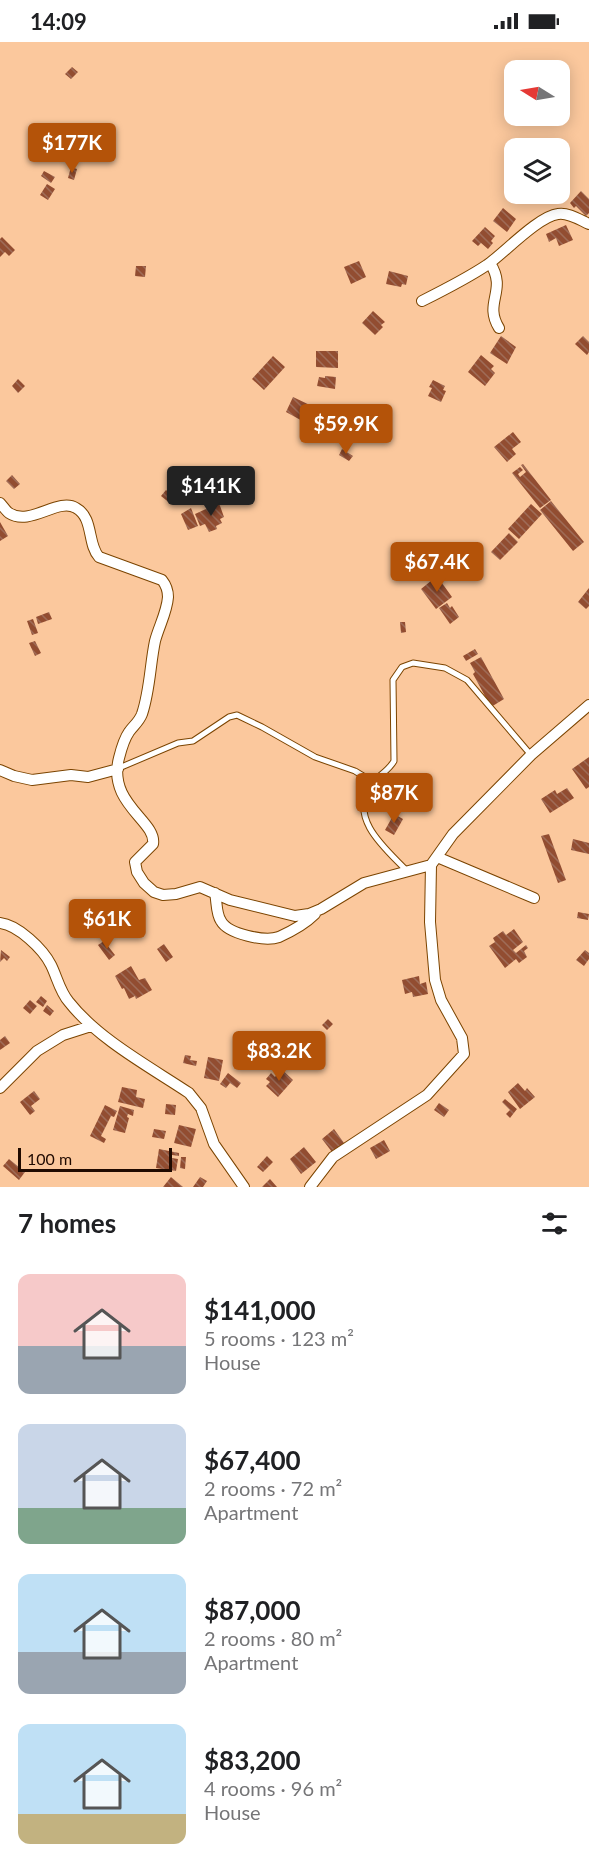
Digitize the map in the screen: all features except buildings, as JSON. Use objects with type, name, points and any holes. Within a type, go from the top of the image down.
[{"type":"street","points":[[422,301],[466,279],[490,263],[521,236],[552,216],[565,214],[589,224]]},
{"type":"street","points":[[490,263],[496,273],[498,285],[492,309],[493,319],[499,328]]},
{"type":"street","points":[[0,503],[9,513],[20,517],[32,516],[64,506],[75,507],[85,515],[94,551],[99,557],[162,580],[167,586],[166,609],[156,639],[142,715],[128,733],[118,761],[119,791],[152,833],[153,844],[135,862],[137,873],[154,892],[163,895],[176,894],[200,886],[241,903],[295,916],[321,909],[364,883],[407,872],[434,861],[534,898]]},
{"type":"street","points":[[310,1187],[333,1157],[427,1095],[464,1054],[462,1038],[441,1000],[435,980],[430,922],[434,861],[453,834],[531,755],[589,705]]},
{"type":"street","points":[[0,770],[32,780],[71,775],[88,777],[118,769]]},
{"type":"street","points":[[215,893],[222,924],[238,933],[264,939],[278,937],[310,919],[321,909]]},
{"type":"street","points":[[0,923],[11,925],[46,956],[67,1001],[91,1026],[189,1093],[201,1108],[214,1144],[244,1187]]},
{"type":"street","points":[[0,1088],[37,1051],[63,1035],[91,1026]]},
{"type":"lane","points":[[407,872],[376,837],[362,812],[368,790],[373,782],[389,769],[394,761],[393,680],[402,667],[413,663],[445,668],[467,680],[531,755]]},
{"type":"lane","points":[[118,769],[178,743],[193,741],[229,717],[237,715],[262,726],[315,757],[355,771],[373,782]]}]
